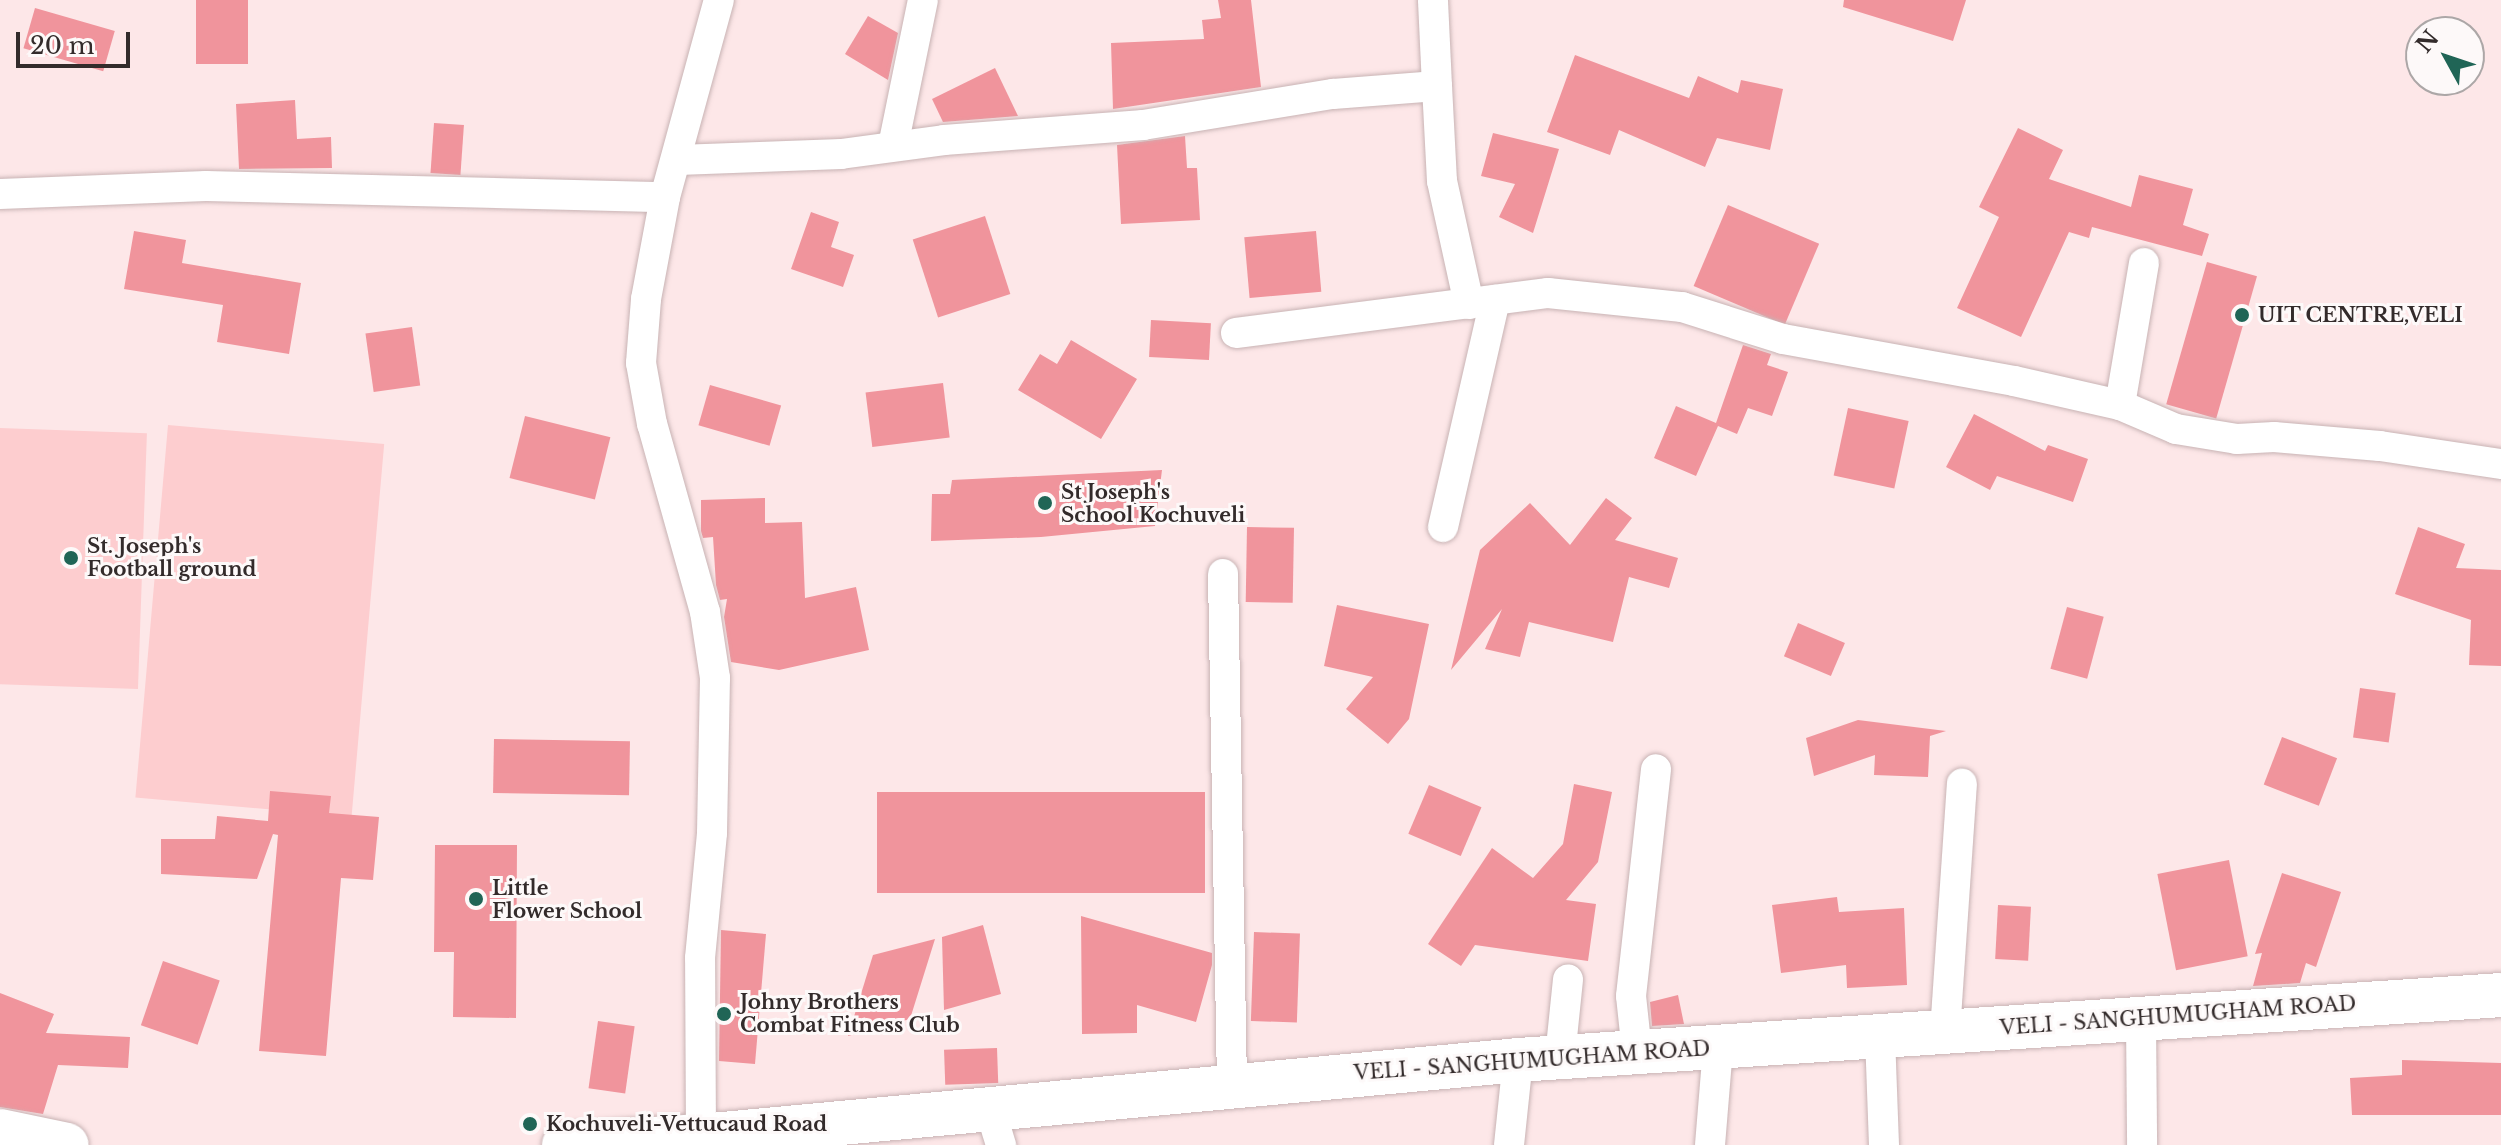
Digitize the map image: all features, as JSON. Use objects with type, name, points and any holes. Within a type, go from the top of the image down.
[{"type":"main road","name":"VELI - SANGHUMUGHAM ROAD","points":[[564,1145],[701,1136],[995,1127],[1232,1086],[1539,1058],[2501,995]]},
{"type":"main road","points":[[0,1131],[58,1144]]},
{"type":"street","points":[[893,146],[923,0]]},
{"type":"street","points":[[1433,0],[1442,181],[1482,302],[1443,527]]},
{"type":"street","points":[[701,1136],[700,958],[712,833],[715,678],[705,612],[652,424],[641,363],[646,299],[665,197],[678,160],[710,1]]},
{"type":"street","points":[[678,160],[841,154],[893,146],[1143,125],[1333,94],[1437,86]]},
{"type":"street","points":[[0,194],[206,186],[665,197]]},
{"type":"street","points":[[2120,405],[2144,263]]},
{"type":"street","points":[[1236,333],[1548,293],[1682,307],[1783,339],[2014,381],[2120,405],[2176,429],[2237,439],[2274,437],[2380,446],[2501,464]]},
{"type":"street","points":[[1223,574],[1232,1086]]},
{"type":"street","points":[[1637,1052],[1631,996],[1656,769]]},
{"type":"street","points":[[1945,1032],[1962,784]]},
{"type":"street","points":[[1509,1145],[1568,979]]},
{"type":"street","points":[[2141,1019],[2142,1145]]},
{"type":"street","points":[[1880,1036],[1884,1145]]},
{"type":"street","points":[[1710,1145],[1718,1047]]},
{"type":"shaded area","points":[[168,425],[384,444],[352,816],[135,798]]},
{"type":"shaded area","name":"St. Joseph's Football ground","points":[[0,428],[147,433],[138,689],[0,684]]},
{"type":"building","points":[[196,0],[248,0],[248,64],[196,64]]},
{"type":"building","points":[[1218,0],[1251,0],[1261,87],[1113,109],[1111,43],[1204,39],[1202,20],[1221,18]]},
{"type":"building","points":[[1844,0],[1966,0],[1953,41],[1843,7]]},
{"type":"building","points":[[35,8],[115,31],[103,71],[23,48]]},
{"type":"building","points":[[868,16],[898,33],[888,80],[845,54]]},
{"type":"building","points":[[1575,55],[1689,98],[1698,76],[1738,93],[1741,80],[1783,89],[1770,150],[1717,138],[1705,167],[1619,130],[1610,155],[1547,132]]},
{"type":"building","points":[[995,68],[1018,116],[943,122],[932,99]]},
{"type":"building","points":[[295,100],[297,139],[331,137],[332,168],[239,169],[236,104]]},
{"type":"building","points":[[434,123],[464,125],[460,175],[431,173]]},
{"type":"building","points":[[2018,128],[2063,150],[2049,179],[2131,207],[2139,175],[2193,189],[2183,225],[2209,234],[2202,256],[2092,227],[2089,238],[2069,232],[2021,337],[1957,308],[1999,217],[1979,207]]},
{"type":"building","points":[[1493,133],[1559,149],[1533,233],[1499,217],[1515,184],[1481,176]]},
{"type":"building","points":[[1185,136],[1187,168],[1197,168],[1200,220],[1121,224],[1117,145]]},
{"type":"building","points":[[1728,205],[1819,244],[1785,325],[1694,286]]},
{"type":"building","points":[[811,212],[839,222],[831,247],[854,255],[843,287],[791,269]]},
{"type":"building","points":[[985,216],[1010,294],[938,317],[913,239]]},
{"type":"building","points":[[134,231],[186,240],[182,263],[301,283],[289,354],[217,342],[223,305],[124,289]]},
{"type":"building","points":[[1316,231],[1321,292],[1250,298],[1244,237]]},
{"type":"building","points":[[2207,262],[2257,276],[2216,419],[2166,404]]},
{"type":"building","points":[[1151,320],[1211,323],[1209,360],[1149,357]]},
{"type":"building","points":[[412,327],[420,385],[374,392],[365,334]]},
{"type":"building","points":[[1071,340],[1137,379],[1101,439],[1018,390],[1040,354],[1057,364]]},
{"type":"building","points":[[1743,345],[1771,354],[1767,365],[1788,372],[1772,416],[1748,408],[1737,434],[1718,426],[1696,476],[1654,458],[1676,406],[1716,423]]},
{"type":"building","points":[[943,383],[950,438],[872,447],[866,393]]},
{"type":"building","points":[[710,385],[781,405],[770,446],[698,425]]},
{"type":"building","points":[[1848,408],[1909,421],[1894,488],[1834,475]]},
{"type":"building","points":[[1974,414],[2045,451],[2048,445],[2088,459],[2073,502],[1997,476],[1990,490],[1946,467]]},
{"type":"building","points":[[525,416],[610,437],[595,499],[510,478]]},
{"type":"building","name":"St Joseph's School Kochuveli","points":[[1162,470],[1155,526],[1041,537],[931,541],[932,494],[950,494],[952,480]]},
{"type":"building","points":[[765,498],[765,523],[802,522],[805,598],[856,587],[869,650],[779,670],[731,662],[724,617],[727,599],[720,600],[716,585],[713,537],[703,538],[701,531],[701,500]]},
{"type":"building","points":[[1606,498],[1632,518],[1615,540],[1678,558],[1669,588],[1629,577],[1613,642],[1529,622],[1520,657],[1485,649],[1502,609],[1451,670],[1480,550],[1530,503],[1570,545]]},
{"type":"building","points":[[1247,527],[1294,528],[1293,603],[1246,602]]},
{"type":"building","points":[[2418,527],[2465,544],[2456,568],[2501,570],[2501,666],[2469,665],[2471,620],[2395,594]]},
{"type":"building","points":[[1337,605],[1429,624],[1409,719],[1388,744],[1346,709],[1373,677],[1324,666]]},
{"type":"building","points":[[2067,607],[2104,617],[2087,679],[2050,669]]},
{"type":"building","points":[[1798,623],[1845,643],[1831,676],[1784,656]]},
{"type":"building","points":[[2360,688],[2396,693],[2389,743],[2353,738]]},
{"type":"building","points":[[1858,720],[1946,731],[1930,736],[1928,777],[1874,775],[1875,755],[1814,776],[1806,738]]},
{"type":"building","points":[[2282,737],[2337,758],[2319,806],[2264,785]]},
{"type":"building","points":[[494,739],[630,741],[629,795],[493,793]]},
{"type":"building","points":[[1574,784],[1612,792],[1598,862],[1566,900],[1596,904],[1588,961],[1475,945],[1461,966],[1428,944],[1492,848],[1533,878],[1563,844]]},
{"type":"building","points":[[1429,785],[1481,807],[1461,856],[1408,834]]},
{"type":"building","points":[[270,791],[331,796],[329,813],[379,817],[373,880],[341,878],[326,1056],[259,1051],[278,835],[273,834],[257,879],[161,874],[161,839],[215,839],[217,816],[268,821]]},
{"type":"building","points":[[877,792],[1205,792],[1205,893],[877,893]]},
{"type":"building","name":"Little Flower School","points":[[435,845],[517,845],[516,1018],[453,1017],[454,952],[434,952]]},
{"type":"building","points":[[2229,860],[2248,956],[2176,970],[2157,874]]},
{"type":"building","points":[[2282,873],[2341,892],[2316,967],[2306,963],[2300,983],[2253,986],[2262,953],[2255,954]]},
{"type":"building","points":[[1837,897],[1839,912],[1904,908],[1907,985],[1847,988],[1846,965],[1781,973],[1772,905]]},
{"type":"building","points":[[1998,905],[2031,907],[2028,961],[1995,959]]},
{"type":"building","points":[[1081,916],[1212,953],[1212,965],[1196,1022],[1137,1005],[1137,1033],[1082,1034]]},
{"type":"building","points":[[983,925],[1001,994],[944,1010],[942,937]]},
{"type":"building","points":[[721,930],[766,934],[755,1064],[719,1061]]},
{"type":"building","points":[[1254,932],[1300,934],[1297,1023],[1251,1021]]},
{"type":"building","points":[[935,939],[910,1019],[848,1036],[873,955]]},
{"type":"building","points":[[163,961],[220,981],[198,1045],[141,1025]]},
{"type":"building","points":[[0,993],[54,1014],[46,1033],[130,1037],[128,1068],[58,1065],[43,1114],[0,1107]]},
{"type":"building","points":[[1678,995],[1684,1024],[1652,1026],[1650,1002]]},
{"type":"building","points":[[598,1021],[635,1026],[625,1093],[589,1088]]},
{"type":"building","points":[[997,1048],[998,1083],[945,1085],[944,1050]]},
{"type":"building","points":[[2402,1060],[2501,1063],[2501,1115],[2352,1115],[2350,1078],[2402,1075]]},
{"type":"place","name":"UIT CENTRE,VELI","points":[[2242,315]]},
{"type":"place","name":"St Joseph's School Kochuveli","points":[[1045,503]]},
{"type":"place","name":"St. Joseph's Football ground","points":[[71,558]]},
{"type":"place","name":"Little Flower School","points":[[476,899]]},
{"type":"place","name":"Johny Brothers Combat Fitness Club","points":[[724,1014]]},
{"type":"place","name":"Kochuveli-Vettucaud Road","points":[[530,1124]]}]
